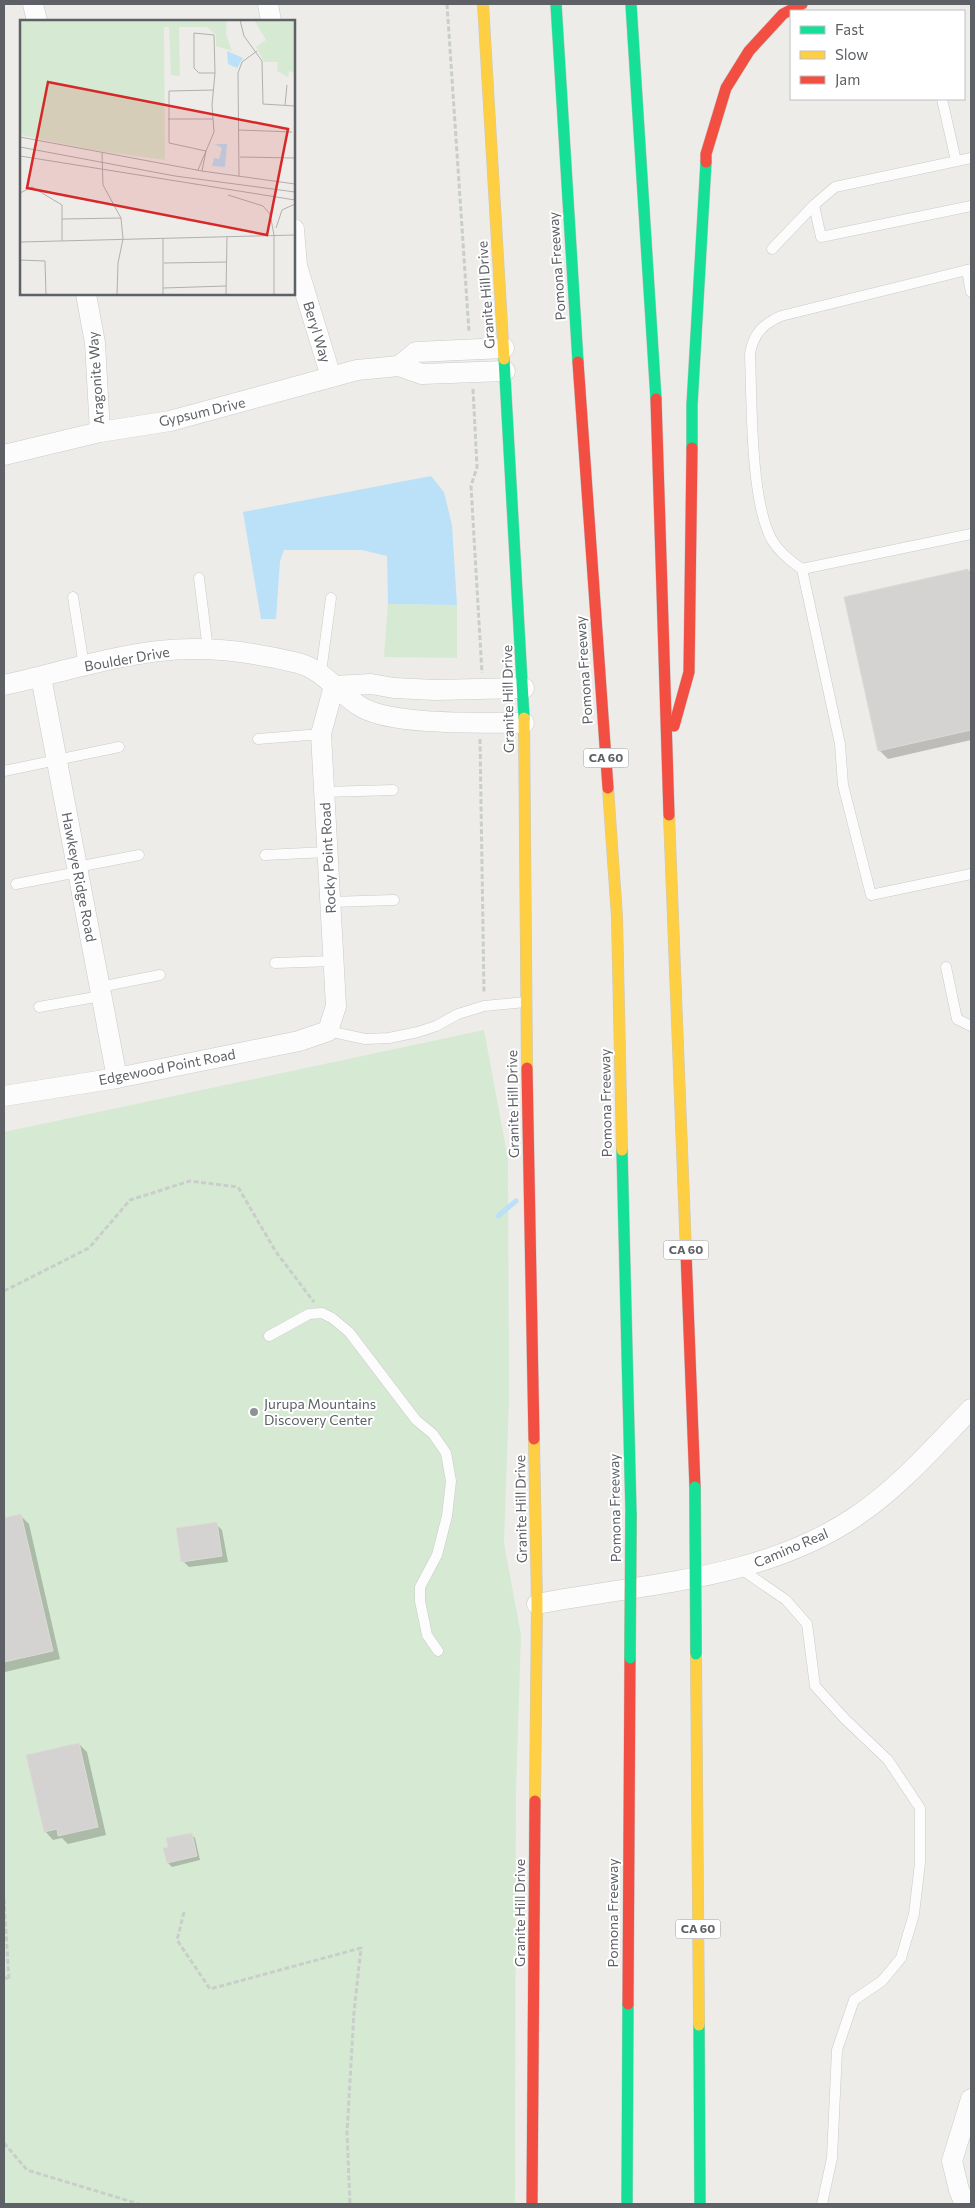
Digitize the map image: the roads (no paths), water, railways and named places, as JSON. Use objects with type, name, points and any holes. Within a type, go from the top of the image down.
[{"type":"main road","name":"Granite Hill Drive","points":[[483,4],[524,688],[526,1002],[537,1604],[532,2204]]},
{"type":"main road","name":"Pomona Freeway","points":[[556,4],[581,410],[617,917],[631,1513],[627,2204]]},
{"type":"main road","name":"CA 60","points":[[631,4],[656,396],[667,754],[695,1487],[700,2204]]},
{"type":"main road","points":[[791,10],[802,4]]},
{"type":"main road","points":[[667,754],[689,672],[692,404],[706,154],[726,88],[749,51],[783,14],[790,10]]},
{"type":"street","points":[[33,4],[37,20]]},
{"type":"street","points":[[268,4],[271,20]]},
{"type":"street","name":"Beryl Way","points":[[295,241],[297,266],[331,377]]},
{"type":"street","name":"Aragonite Way","points":[[86,295],[95,343],[100,432]]},
{"type":"street","name":"Gypsum Drive","points":[[399,366],[416,352],[504,348]]},
{"type":"street","name":"Gypsum Drive","points":[[4,455],[100,432],[170,421],[357,370],[399,366],[422,374],[505,371]]},
{"type":"street","name":"Boulder Drive","points":[[4,685],[123,656],[160,651],[208,650],[242,653],[299,664],[327,679],[364,708],[400,719],[524,723]]},
{"type":"street","name":"Hawkeye Ridge Road","points":[[40,677],[117,1078]]},
{"type":"street","name":"Boulder Drive","points":[[327,679],[394,688],[436,690],[524,688]]},
{"type":"street","name":"Rocky Point Road","points":[[327,679],[321,734],[336,1006],[328,1031]]},
{"type":"street","points":[[388,715],[394,688]]},
{"type":"street","name":"Edgewood Point Road","points":[[4,1096],[117,1078],[299,1041],[328,1031]]},
{"type":"street","name":"Camino Real","points":[[537,1604],[741,1569],[777,1557],[816,1540],[855,1517],[904,1480],[971,1409]]},
{"type":"street","points":[[965,2204],[959,2190],[952,2161],[967,2128],[971,2099]]},
{"type":"lane","points":[[942,100],[956,161]]},
{"type":"lane","points":[[772,249],[814,205],[836,187],[971,158]]},
{"type":"lane","points":[[814,205],[820,236],[971,206]]},
{"type":"lane","points":[[971,292],[969,269],[781,316],[768,322],[760,329],[755,336],[750,354],[756,467],[761,508],[766,527],[777,548],[802,569],[840,744],[843,785],[870,895],[971,874]]},
{"type":"lane","points":[[802,569],[971,534]]},
{"type":"lane","points":[[199,578],[208,650]]},
{"type":"lane","points":[[74,597],[84,666]]},
{"type":"lane","points":[[327,679],[331,598]]},
{"type":"lane","points":[[258,739],[321,734]]},
{"type":"lane","points":[[4,771],[119,747]]},
{"type":"lane","points":[[324,792],[393,790]]},
{"type":"lane","points":[[265,855],[327,852]]},
{"type":"lane","points":[[16,884],[139,856]]},
{"type":"lane","points":[[330,902],[394,900]]},
{"type":"lane","points":[[275,963],[333,960]]},
{"type":"lane","points":[[946,967],[957,1019],[971,1026]]},
{"type":"lane","points":[[39,1007],[160,975]]},
{"type":"lane","points":[[328,1031],[365,1039],[389,1038],[436,1026],[458,1014],[484,1006],[526,1002]]},
{"type":"lane","points":[[269,1336],[309,1314],[322,1313],[332,1318],[349,1332],[416,1420],[433,1434],[446,1453],[451,1482],[447,1516],[437,1555],[420,1587],[423,1621],[427,1635],[438,1651]]},
{"type":"lane","points":[[741,1569],[786,1600],[807,1624],[815,1686],[845,1720],[888,1760],[920,1808],[920,1864],[914,1914],[902,1958],[882,1980],[854,2000],[837,2050],[832,2158],[822,2204]]},
{"type":"water","points":[[431,476],[444,492],[452,525],[457,605],[388,604],[387,556],[362,550],[284,550],[280,561],[276,619],[261,619],[243,512]]},
{"type":"waterway","points":[[498,1216],[516,1201]]},
{"type":"place","name":"Jurupa Mountains Discovery Center","points":[[254,1412]]}]
